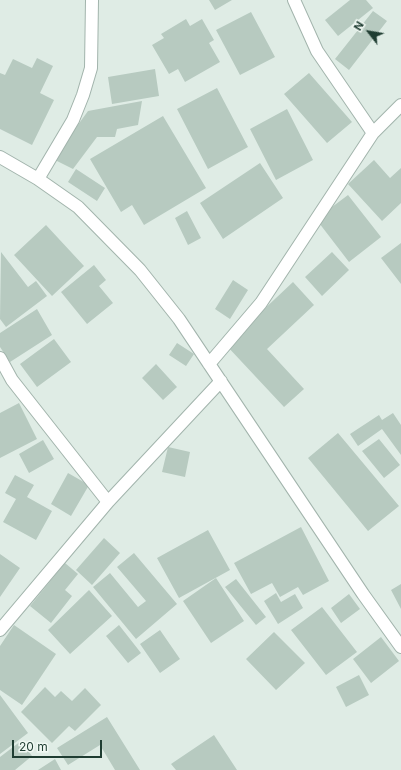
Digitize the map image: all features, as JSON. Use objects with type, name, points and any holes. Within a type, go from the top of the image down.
[{"type":"street","points":[[38,179],[73,120],[91,68],[92,0]]},
{"type":"street","points":[[294,0],[317,51],[373,133]]},
{"type":"street","points":[[209,364],[261,303],[373,133],[401,104]]},
{"type":"street","points":[[0,157],[38,179],[78,207],[140,270],[179,319],[363,594],[401,647]]},
{"type":"street","points":[[0,358],[12,380],[108,502]]},
{"type":"street","points":[[0,630],[108,502],[221,381]]},
{"type":"building","points":[[209,0],[232,0],[215,10]]},
{"type":"building","points":[[350,0],[366,0],[373,8],[338,36],[325,20]]},
{"type":"building","points":[[373,11],[387,21],[349,70],[335,59]]},
{"type":"building","points":[[251,12],[275,57],[240,75],[216,30]]},
{"type":"building","points":[[186,19],[190,26],[202,19],[214,40],[209,43],[220,62],[185,82],[178,69],[169,74],[152,45],[164,38],[161,34]]},
{"type":"building","points":[[37,58],[53,66],[40,93],[54,100],[32,145],[0,129],[0,73],[5,75],[13,59],[32,68]]},
{"type":"building","points":[[155,69],[159,96],[112,104],[108,77]]},
{"type":"building","points":[[309,73],[352,122],[327,143],[284,94]]},
{"type":"building","points":[[217,88],[248,147],[208,169],[177,109]]},
{"type":"building","points":[[142,101],[138,125],[117,129],[115,137],[97,137],[73,169],[53,159],[88,111]]},
{"type":"building","points":[[287,109],[313,160],[276,180],[250,129]]},
{"type":"building","points":[[163,116],[206,188],[144,225],[132,205],[121,212],[90,159]]},
{"type":"building","points":[[374,160],[390,178],[401,168],[401,203],[382,221],[348,184]]},
{"type":"building","points":[[260,163],[283,198],[223,239],[200,203]]},
{"type":"building","points":[[76,169],[105,188],[97,201],[68,182]]},
{"type":"building","points":[[348,195],[381,237],[349,262],[316,219]]},
{"type":"building","points":[[187,211],[201,238],[188,245],[175,218]]},
{"type":"building","points":[[46,225],[84,266],[52,296],[14,255]]},
{"type":"building","points":[[401,243],[401,284],[381,258]]},
{"type":"building","points":[[1,252],[28,287],[36,281],[47,296],[6,327],[0,319]]},
{"type":"building","points":[[332,252],[349,270],[322,296],[305,277]]},
{"type":"building","points":[[94,265],[106,280],[99,286],[113,303],[87,324],[61,292]]},
{"type":"building","points":[[233,280],[248,290],[230,319],[215,309]]},
{"type":"building","points":[[293,282],[314,305],[267,349],[304,389],[284,407],[226,345]]},
{"type":"building","points":[[37,309],[52,335],[10,362],[0,347],[0,333]]},
{"type":"building","points":[[54,339],[71,362],[37,387],[20,364]]},
{"type":"building","points":[[177,343],[194,354],[186,366],[169,355]]},
{"type":"building","points":[[156,364],[177,387],[163,400],[142,378]]},
{"type":"building","points":[[19,403],[37,439],[0,458],[0,413]]},
{"type":"building","points":[[393,413],[401,425],[401,455],[382,429],[358,446],[350,434],[379,415],[382,420]]},
{"type":"building","points":[[338,433],[399,506],[368,531],[308,458]]},
{"type":"building","points":[[379,439],[400,465],[384,478],[362,451]]},
{"type":"building","points":[[43,440],[54,459],[29,473],[19,454]]},
{"type":"building","points":[[168,447],[190,452],[185,477],[162,472]]},
{"type":"building","points":[[68,473],[89,485],[71,516],[51,504]]},
{"type":"building","points":[[15,475],[34,485],[27,497],[52,511],[36,540],[3,522],[16,499],[5,493]]},
{"type":"building","points":[[301,527],[329,581],[303,595],[298,587],[280,597],[272,583],[251,594],[234,563]]},
{"type":"building","points":[[208,530],[230,570],[179,598],[157,558]]},
{"type":"building","points":[[104,538],[120,553],[92,585],[76,570]]},
{"type":"building","points":[[134,553],[177,604],[136,639],[93,587],[110,573],[138,607],[146,601],[117,567]]},
{"type":"building","points":[[0,554],[20,568],[0,597]]},
{"type":"building","points":[[65,563],[78,574],[65,590],[72,596],[51,623],[30,606]]},
{"type":"building","points":[[216,578],[244,621],[211,643],[183,601]]},
{"type":"building","points":[[236,579],[266,617],[256,625],[225,587]]},
{"type":"building","points":[[401,584],[401,609],[391,590]]},
{"type":"building","points":[[89,590],[112,616],[70,654],[48,630]]},
{"type":"building","points":[[276,593],[281,602],[295,594],[303,608],[278,624],[264,601]]},
{"type":"building","points":[[349,594],[360,609],[341,623],[331,608]]},
{"type":"building","points":[[322,607],[357,652],[326,675],[291,630]]},
{"type":"building","points":[[14,625],[56,654],[22,705],[0,690],[0,646]]},
{"type":"building","points":[[119,625],[141,653],[128,663],[106,636]]},
{"type":"building","points":[[160,630],[180,659],[160,673],[140,644]]},
{"type":"building","points":[[274,632],[305,663],[276,690],[246,659]]},
{"type":"building","points":[[381,637],[399,661],[371,683],[353,659]]},
{"type":"building","points":[[359,675],[369,695],[346,707],[336,687]]},
{"type":"building","points":[[45,687],[55,697],[61,691],[72,701],[85,688],[101,705],[75,731],[69,726],[52,743],[21,712]]},
{"type":"building","points":[[0,695],[28,733],[0,754]]},
{"type":"building","points":[[107,717],[140,770],[115,770],[100,745],[68,765],[57,748]]},
{"type":"building","points":[[214,735],[237,770],[176,770],[171,764]]},
{"type":"building","points":[[21,741],[32,756],[15,770],[0,770],[0,757]]},
{"type":"building","points":[[55,759],[61,770],[38,770]]}]
